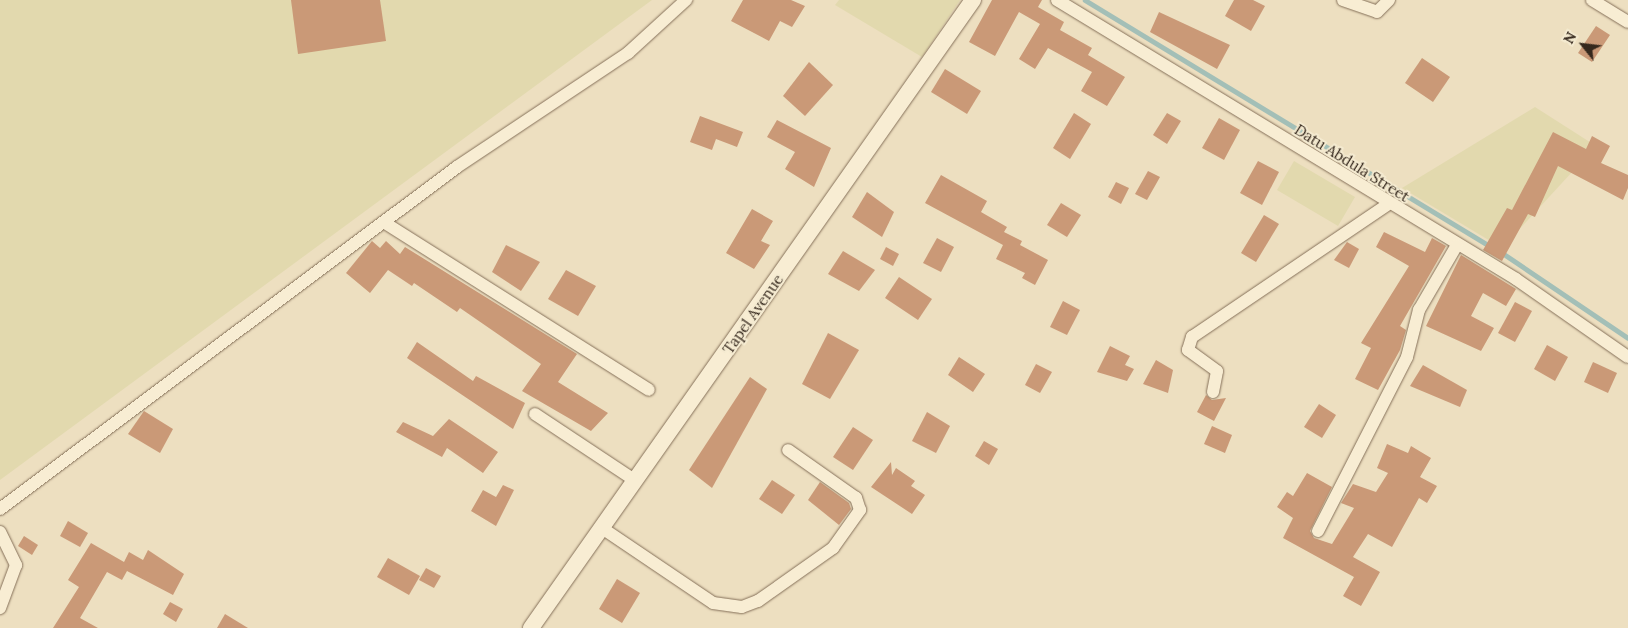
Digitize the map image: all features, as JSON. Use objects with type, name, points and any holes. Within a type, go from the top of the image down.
[{"type":"street","points":[[0,509],[385,223],[457,167],[628,53],[686,0]]},
{"type":"street","name":"Tapel Avenue","points":[[531,628],[973,0]]},
{"type":"street","name":"Datu Abdula Street","points":[[1057,0],[1388,205],[1516,279],[1628,357]]},
{"type":"street","points":[[1343,0],[1378,12],[1389,0]]},
{"type":"street","points":[[1592,0],[1628,22]]},
{"type":"street","points":[[1213,392],[1217,371],[1188,350],[1192,336],[1388,205]]},
{"type":"street","points":[[385,223],[649,390]]},
{"type":"street","points":[[1318,531],[1407,357],[1419,310],[1457,245]]},
{"type":"street","points":[[535,414],[636,481]]},
{"type":"street","points":[[602,528],[713,603],[742,607],[758,601],[833,548],[860,510],[856,498],[788,450]]},
{"type":"street","points":[[0,532],[16,565],[0,608]]},
{"type":"shaded area","points":[[0,0],[652,0],[0,480]]},
{"type":"shaded area","points":[[839,0],[960,0],[922,57],[835,5]]},
{"type":"shaded area","points":[[1535,107],[1596,146],[1502,248],[1402,188]]},
{"type":"shaded area","points":[[1294,161],[1355,197],[1338,226],[1277,190]]},
{"type":"building","points":[[291,0],[380,0],[386,41],[298,54]]},
{"type":"building","points":[[743,0],[791,0],[805,6],[792,27],[780,21],[769,41],[731,21]]},
{"type":"building","points":[[992,0],[1042,0],[1038,7],[1064,22],[1060,30],[1092,48],[1088,55],[1125,77],[1107,106],[1081,91],[1092,72],[1048,48],[1035,69],[1019,59],[1040,24],[1019,12],[995,56],[969,42]]},
{"type":"building","points":[[1234,0],[1253,0],[1265,6],[1251,31],[1225,16]]},
{"type":"building","points":[[1159,12],[1230,45],[1217,69],[1150,32]]},
{"type":"building","points":[[1596,26],[1610,35],[1592,62],[1578,53]]},
{"type":"building","points":[[1422,58],[1450,77],[1433,102],[1405,83]]},
{"type":"building","points":[[809,62],[833,85],[805,116],[783,96]]},
{"type":"building","points":[[945,69],[981,91],[967,114],[931,92]]},
{"type":"building","points":[[1074,113],[1091,124],[1070,159],[1053,148]]},
{"type":"building","points":[[1167,113],[1181,121],[1167,144],[1153,135]]},
{"type":"building","points":[[700,116],[743,132],[737,147],[716,139],[712,150],[690,142]]},
{"type":"building","points":[[1219,118],[1240,130],[1224,160],[1202,148]]},
{"type":"building","points":[[777,120],[831,148],[814,187],[785,169],[795,152],[767,137]]},
{"type":"building","points":[[1553,132],[1586,149],[1592,136],[1610,146],[1601,163],[1628,175],[1628,188],[1623,200],[1558,166],[1535,217],[1528,214],[1502,261],[1483,250],[1507,208],[1512,210]]},
{"type":"building","points":[[1258,161],[1279,172],[1262,205],[1240,193]]},
{"type":"building","points":[[1148,171],[1160,177],[1147,200],[1135,194]]},
{"type":"building","points":[[941,175],[987,201],[981,212],[1007,227],[1004,232],[1022,241],[1020,245],[1048,260],[1035,285],[1022,278],[1025,273],[996,259],[1003,245],[925,203]]},
{"type":"building","points":[[1116,182],[1129,188],[1121,204],[1108,197]]},
{"type":"building","points":[[867,192],[894,212],[882,237],[852,217]]},
{"type":"building","points":[[1061,203],[1081,215],[1067,237],[1047,225]]},
{"type":"building","points":[[752,209],[773,221],[761,241],[770,245],[754,269],[726,253]]},
{"type":"building","points":[[1264,215],[1279,224],[1256,262],[1241,253]]},
{"type":"building","points":[[1384,232],[1425,252],[1432,238],[1446,246],[1400,326],[1406,330],[1400,350],[1378,390],[1355,379],[1371,348],[1361,343],[1409,266],[1376,247]]},
{"type":"building","points":[[937,238],[954,247],[941,272],[923,263]]},
{"type":"building","points":[[372,241],[380,248],[386,241],[400,254],[405,247],[577,354],[558,382],[608,413],[591,431],[522,391],[541,364],[460,308],[457,312],[414,283],[412,286],[388,270],[370,293],[346,273]]},
{"type":"building","points":[[1347,242],[1359,249],[1349,268],[1334,260]]},
{"type":"building","points":[[506,245],[540,262],[521,291],[492,272]]},
{"type":"building","points":[[886,247],[899,254],[893,266],[880,259]]},
{"type":"building","points":[[843,251],[875,270],[859,291],[828,274]]},
{"type":"building","points":[[1461,255],[1516,289],[1506,306],[1483,293],[1471,316],[1494,328],[1481,351],[1426,326]]},
{"type":"building","points":[[566,270],[596,286],[578,316],[548,299]]},
{"type":"building","points":[[899,277],[932,299],[918,320],[885,298]]},
{"type":"building","points":[[1063,301],[1080,310],[1067,335],[1050,327]]},
{"type":"building","points":[[1515,302],[1532,311],[1515,342],[1498,333]]},
{"type":"building","points":[[828,333],[859,350],[830,399],[802,384]]},
{"type":"building","points":[[417,342],[473,381],[476,376],[525,403],[513,429],[407,358]]},
{"type":"building","points":[[1547,345],[1568,357],[1555,381],[1534,369]]},
{"type":"building","points":[[1110,346],[1130,356],[1125,365],[1134,369],[1127,381],[1097,372]]},
{"type":"building","points":[[959,357],[985,374],[973,392],[948,375]]},
{"type":"building","points":[[1156,360],[1173,370],[1168,393],[1143,384]]},
{"type":"building","points":[[1593,362],[1617,373],[1608,393],[1584,382]]},
{"type":"building","points":[[1036,364],[1052,372],[1040,393],[1025,385]]},
{"type":"building","points":[[1423,365],[1467,390],[1460,407],[1410,386]]},
{"type":"building","points":[[750,377],[767,389],[712,488],[689,470]]},
{"type":"building","points":[[1206,395],[1212,400],[1226,398],[1214,421],[1197,412]]},
{"type":"building","points":[[1319,404],[1336,415],[1322,438],[1304,427]]},
{"type":"building","points":[[144,411],[173,429],[160,453],[128,434]]},
{"type":"building","points":[[927,412],[950,426],[936,453],[912,441]]},
{"type":"building","points":[[449,419],[498,452],[483,473],[447,448],[442,457],[396,432],[403,422],[433,436]]},
{"type":"building","points":[[1212,426],[1232,435],[1225,453],[1204,444]]},
{"type":"building","points":[[853,427],[873,440],[853,470],[833,457]]},
{"type":"building","points":[[984,441],[998,449],[989,465],[975,456]]},
{"type":"building","points":[[1387,444],[1408,453],[1411,446],[1431,458],[1420,477],[1437,486],[1427,503],[1419,498],[1392,547],[1368,534],[1353,557],[1380,572],[1361,606],[1343,596],[1354,577],[1283,538],[1293,518],[1277,507],[1287,492],[1293,496],[1307,473],[1332,487],[1310,531],[1314,538],[1332,544],[1354,508],[1341,503],[1353,484],[1376,492],[1388,473],[1377,468]]},
{"type":"building","points":[[891,462],[892,475],[896,468],[915,481],[911,486],[925,495],[912,514],[871,487]]},
{"type":"building","points":[[772,480],[795,495],[782,514],[759,499]]},
{"type":"building","points":[[820,482],[849,503],[851,509],[839,525],[808,500]]},
{"type":"building","points":[[503,485],[514,490],[496,526],[471,511],[483,490],[496,497]]},
{"type":"building","points":[[68,521],[88,533],[80,547],[60,536]]},
{"type":"building","points":[[24,536],[38,545],[32,555],[18,546]]},
{"type":"building","points":[[91,543],[124,562],[129,552],[143,560],[148,550],[184,574],[173,595],[127,571],[122,580],[107,572],[80,618],[98,628],[53,628],[79,587],[68,580]]},
{"type":"building","points":[[388,558],[420,576],[409,595],[377,577]]},
{"type":"building","points":[[426,568],[441,576],[434,588],[419,580]]},
{"type":"building","points":[[617,579],[640,593],[622,623],[599,609]]},
{"type":"building","points":[[170,602],[183,609],[176,622],[163,614]]},
{"type":"building","points":[[225,614],[248,628],[217,628]]},
{"type":"waterway","points":[[1085,0],[1490,246]]},
{"type":"waterway","points":[[1501,252],[1628,338]]}]
